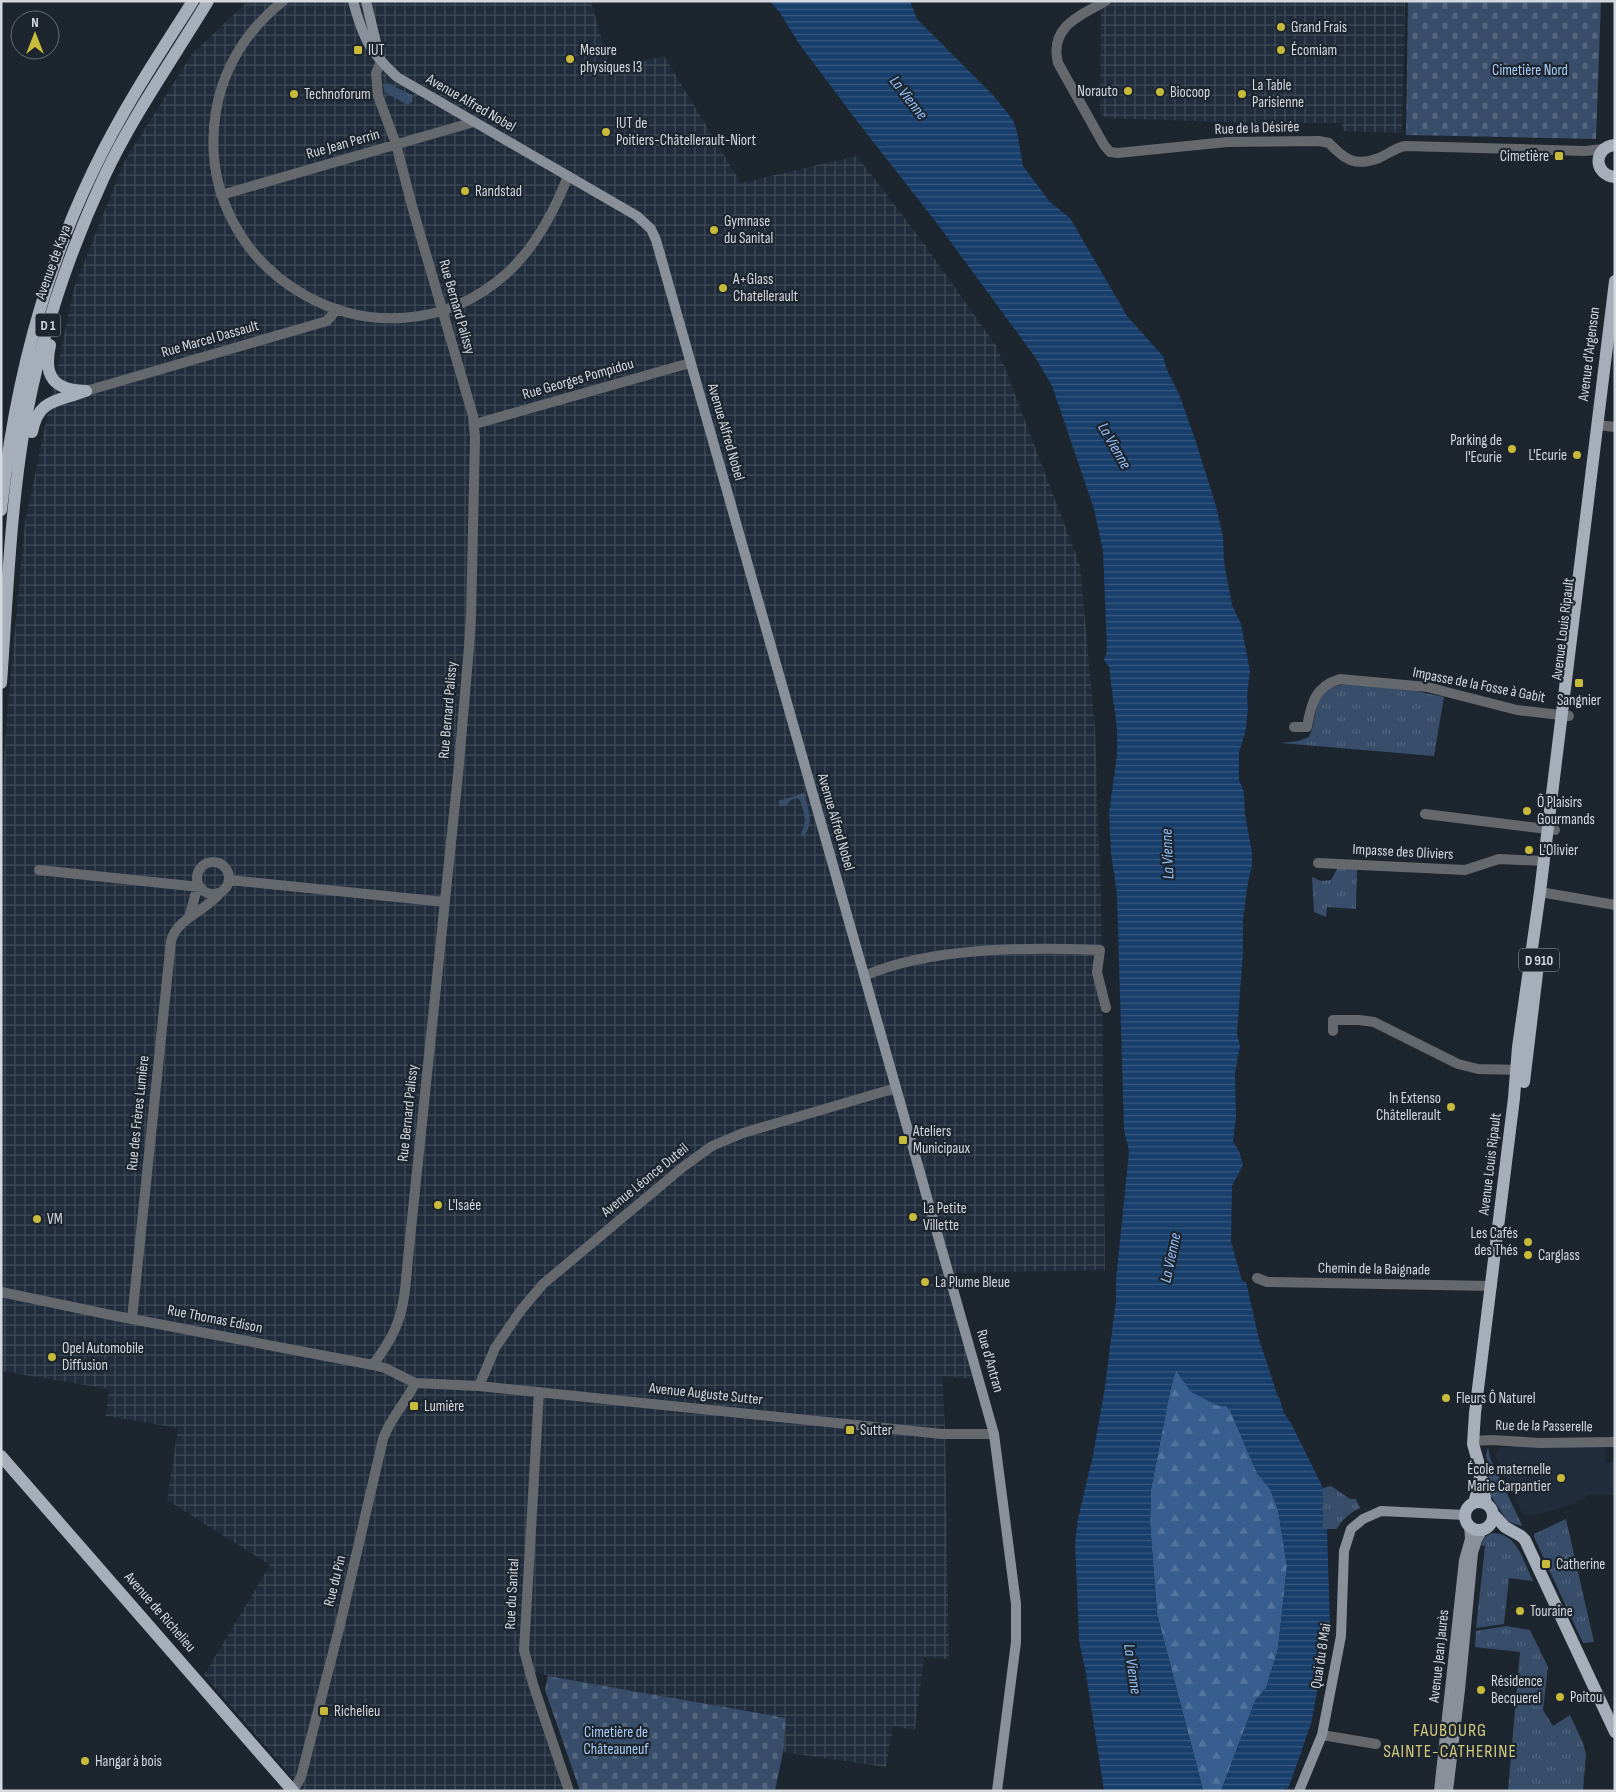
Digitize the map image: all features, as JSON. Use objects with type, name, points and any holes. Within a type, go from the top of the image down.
[{"type":"main road","name":"Avenue de Kaya","points":[[1,510],[12,431],[27,355],[46,289],[68,229],[92,172],[118,122],[193,1]]},
{"type":"main road","name":"Avenue de Kaya","points":[[1,683],[13,527],[24,435],[31,394],[49,321],[79,236],[116,152],[208,1]]},
{"type":"main road","points":[[1611,145],[1598,158],[1598,165],[1604,174],[1614,178]]},
{"type":"main road","points":[[86,391],[71,391],[58,385],[50,374],[47,359],[64,293],[116,152]]},
{"type":"main road","name":"Avenue d'Argenson","points":[[1603,428],[1615,281]]},
{"type":"main road","name":"Avenue d'Argenson","points":[[1603,428],[1615,334]]},
{"type":"main road","points":[[13,527],[37,414],[51,402],[86,391]]},
{"type":"main road","name":"Avenue Louis Ripault","points":[[1477,1441],[1521,1070],[1518,1047],[1544,893],[1565,715],[1603,428]]},
{"type":"main road","name":"Avenue Louis Ripault","points":[[1544,893],[1544,861],[1551,829]]},
{"type":"main road","name":"Avenue Louis Ripault","points":[[1480,1503],[1478,1488],[1480,1470],[1475,1413],[1521,1070]]},
{"type":"main road","name":"Avenue de Richelieu","points":[[1,1456],[293,1791]]},
{"type":"main road","points":[[1488,1523],[1491,1508],[1480,1503],[1468,1508],[1467,1520],[1474,1528],[1488,1523],[1499,1522],[1524,1540],[1615,1732]]},
{"type":"street","points":[[283,1],[256,26],[242,44],[224,81],[214,122],[214,147],[221,195],[233,221],[244,240],[264,265],[294,289],[314,300],[337,309],[363,315],[400,318],[422,315],[458,305],[485,290],[506,275],[524,257],[550,216],[568,176]]},
{"type":"street","name":"Avenue Alfred Nobel","points":[[353,1],[360,29],[366,41],[381,62],[397,77],[637,216],[651,229],[656,240],[857,951]]},
{"type":"street","points":[[366,1],[381,62]]},
{"type":"street","name":"Rue de la Désirée","points":[[1106,1],[1068,24],[1059,36],[1056,52],[1058,63],[1104,145],[1110,152],[1118,153],[1227,142],[1320,141],[1330,143],[1346,159],[1357,162],[1379,157],[1405,146],[1585,151],[1611,145]]},
{"type":"street","name":"Rue Bernard Palissy","points":[[373,1365],[397,1324],[403,1301],[445,902],[471,617],[475,424],[396,144],[378,96],[376,73],[381,62]]},
{"type":"street","name":"Rue Jean Perrin","points":[[221,195],[474,122]]},
{"type":"street","points":[[1585,151],[1598,165]]},
{"type":"street","name":"Rue Marcel Dassault","points":[[86,391],[327,321],[337,309]]},
{"type":"street","name":"Rue Georges Pompidou","points":[[475,424],[690,362]]},
{"type":"street","name":"Impasse de la Fosse à Gabit","points":[[1294,727],[1307,727],[1311,706],[1318,693],[1328,682],[1340,679],[1427,687],[1517,710],[1565,715]]},
{"type":"street","points":[[1425,814],[1551,829]]},
{"type":"street","name":"Impasse des Oliviers","points":[[1318,863],[1465,870],[1498,859],[1544,861]]},
{"type":"street","points":[[210,862],[220,863],[224,865],[230,874],[230,880],[225,889],[220,893],[207,893],[200,887],[198,872],[205,864],[210,862]]},
{"type":"street","points":[[39,870],[200,887]]},
{"type":"street","points":[[230,880],[445,902]]},
{"type":"street","name":"Rue des Frères Lumière","points":[[189,918],[196,892],[200,887]]},
{"type":"street","name":"Rue des Frères Lumière","points":[[132,1319],[171,941],[175,931],[220,893]]},
{"type":"street","points":[[1544,893],[1615,905]]},
{"type":"street","points":[[864,976],[893,965],[948,954],[1038,948],[1100,950],[1098,972],[1106,1008]]},
{"type":"street","name":"Rue d'Antran","points":[[857,951],[994,1434],[1017,1622],[997,1791]]},
{"type":"street","points":[[1333,1031],[1333,1020],[1369,1021],[1379,1024],[1458,1064],[1478,1069],[1521,1070]]},
{"type":"street","name":"Avenue Léonce Duteil","points":[[479,1386],[496,1348],[525,1304],[543,1284],[683,1167],[712,1146],[743,1133],[896,1088]]},
{"type":"street","name":"Chemin de la Baignade","points":[[1257,1278],[1267,1282],[1492,1286]]},
{"type":"street","name":"Rue Thomas Edison","points":[[3,1293],[373,1365],[385,1368],[415,1383]]},
{"type":"street","name":"Avenue Auguste Sutter","points":[[415,1383],[479,1386],[942,1434],[994,1434]]},
{"type":"street","name":"Rue du Pin","points":[[293,1791],[301,1776],[340,1625],[383,1439],[391,1421],[407,1399],[415,1383]]},
{"type":"street","name":"Rue du Sanital","points":[[539,1392],[524,1650],[530,1676],[569,1791]]},
{"type":"street","name":"Rue de la Passerelle","points":[[1477,1441],[1540,1443],[1615,1442]]},
{"type":"street","name":"Quai du 8 Mai","points":[[1299,1791],[1322,1736],[1341,1636],[1344,1550],[1351,1530],[1356,1524],[1370,1515],[1381,1511],[1467,1520]]},
{"type":"street","name":"Avenue Jean Jaurès","points":[[1439,1791],[1464,1560],[1470,1539],[1467,1520]]},
{"type":"street","name":"Avenue Jean Jaurès","points":[[1448,1791],[1474,1553],[1477,1540],[1488,1523]]},
{"type":"street","points":[[1322,1736],[1376,1744]]},
{"type":"shaded area","points":[[248,1],[591,1],[610,69],[664,56],[741,183],[857,156],[922,241],[997,347],[1080,565],[1095,729],[1101,899],[1105,1270],[955,1273],[972,1379],[942,1376],[945,1428],[949,1659],[924,1657],[915,1730],[893,1726],[886,1767],[783,1752],[786,1718],[548,1676],[530,1670],[571,1791],[304,1791],[204,1675],[270,1565],[167,1500],[178,1428],[106,1416],[109,1389],[1,1371],[1,804],[25,522],[74,288],[124,162],[192,54]]},
{"type":"shaded area","points":[[1116,1],[1405,1],[1402,133],[1343,131],[1342,123],[1256,123],[1106,118],[1100,113],[1101,10]]},
{"type":"shaded area","name":"École maternelle Marie Carpantier","points":[[1606,1445],[1606,1462],[1615,1462],[1615,1495],[1589,1495],[1585,1499],[1576,1501],[1576,1503],[1541,1514],[1524,1516],[1495,1455],[1500,1447]]},
{"type":"green space","name":"Cimetière Nord","points":[[1408,1],[1601,1],[1596,139],[1406,135]]},
{"type":"green space","points":[[388,83],[413,96],[412,102],[407,105],[385,92],[383,86]]},
{"type":"green space","points":[[1348,684],[1411,690],[1444,697],[1434,756],[1281,743],[1298,741],[1309,737],[1313,728],[1318,702],[1322,695],[1327,690],[1336,686]]},
{"type":"green space","points":[[804,793],[810,821],[807,832],[803,837],[801,834],[806,820],[800,800],[796,798],[780,807],[778,801]]},
{"type":"green space","points":[[1337,869],[1357,869],[1356,909],[1327,907],[1326,917],[1314,912],[1312,877],[1321,881],[1331,880]]},
{"type":"green space","points":[[1176,1370],[1184,1382],[1216,1405],[1226,1406],[1230,1410],[1257,1473],[1270,1489],[1278,1509],[1287,1566],[1278,1649],[1266,1688],[1255,1701],[1221,1791],[1203,1790],[1157,1614],[1150,1523],[1151,1489],[1170,1391]]},
{"type":"green space","points":[[1488,1447],[1490,1458],[1521,1526],[1507,1521],[1491,1496],[1488,1486],[1489,1468],[1486,1455]]},
{"type":"green space","points":[[1331,1486],[1350,1499],[1356,1499],[1360,1508],[1347,1517],[1337,1529],[1323,1529],[1323,1488]]},
{"type":"green space","points":[[1566,1519],[1594,1642],[1583,1643],[1534,1537],[1534,1534]]},
{"type":"green space","points":[[1492,1533],[1501,1534],[1514,1543],[1533,1581],[1509,1578],[1504,1624],[1476,1628],[1485,1546],[1481,1545],[1485,1537]]},
{"type":"green space","points":[[1506,1626],[1530,1630],[1548,1667],[1543,1710],[1553,1726],[1570,1715],[1586,1754],[1583,1791],[1508,1791],[1520,1652],[1475,1647],[1476,1631]]},
{"type":"green space","points":[[1522,1667],[1544,1669],[1541,1707],[1518,1704]]},
{"type":"green space","name":"Cimetière de Châteauneuf","points":[[548,1676],[786,1718],[783,1752],[775,1791],[580,1791],[545,1690]]},
{"type":"water","name":"La Vienne","points":[[770,1],[910,1],[917,19],[993,95],[1013,120],[1023,166],[1050,202],[1070,218],[1127,316],[1163,356],[1195,439],[1216,506],[1223,537],[1224,562],[1232,605],[1241,624],[1250,671],[1246,729],[1239,753],[1239,780],[1244,792],[1252,865],[1243,920],[1243,952],[1237,1034],[1240,1046],[1235,1073],[1236,1118],[1233,1141],[1239,1151],[1243,1165],[1232,1186],[1231,1241],[1242,1281],[1246,1282],[1259,1339],[1278,1397],[1284,1413],[1292,1425],[1323,1488],[1323,1529],[1327,1529],[1330,1624],[1311,1724],[1288,1789],[1285,1788],[1284,1791],[1221,1791],[1255,1701],[1266,1688],[1278,1649],[1287,1566],[1278,1509],[1270,1489],[1257,1473],[1230,1410],[1226,1406],[1216,1405],[1191,1392],[1176,1370],[1170,1391],[1151,1489],[1150,1523],[1157,1614],[1203,1791],[1104,1791],[1079,1640],[1075,1543],[1078,1518],[1093,1455],[1105,1387],[1116,1300],[1116,1280],[1129,1151],[1124,1130],[1117,894],[1111,853],[1109,813],[1117,755],[1117,729],[1109,667],[1104,660],[1107,651],[1103,551],[1094,509],[1052,386],[1035,357],[939,226],[800,45],[780,13]]},
{"type":"place","name":"Grand Frais","points":[[1281,27]]},
{"type":"place","name":"IUT","points":[[358,50]]},
{"type":"place","name":"Écomiam","points":[[1281,50]]},
{"type":"place","name":"Mesure physiques I3","points":[[570,59]]},
{"type":"place","name":"Norauto","points":[[1128,91]]},
{"type":"place","name":"Biocoop","points":[[1160,92]]},
{"type":"place","name":"Technoforum","points":[[294,94]]},
{"type":"place","name":"La Table Parisienne","points":[[1242,94]]},
{"type":"place","name":"IUT de Poitiers-Châtellerault-Niort","points":[[606,132]]},
{"type":"place","name":"Cimetière","points":[[1559,156]]},
{"type":"place","name":"Randstad","points":[[465,191]]},
{"type":"place","name":"Gymnase du Sanital","points":[[714,230]]},
{"type":"place","name":"A+Glass Chatellerault","points":[[723,288]]},
{"type":"place","name":"Parking de l'Ecurie","points":[[1512,449]]},
{"type":"place","name":"L'Ecurie","points":[[1577,455]]},
{"type":"place","name":"Sangnier","points":[[1579,683]]},
{"type":"place","name":"Ô Plaisirs Gourmands","points":[[1527,811]]},
{"type":"place","name":"L'Olivier","points":[[1529,850]]},
{"type":"place","name":"In Extenso Châtellerault","points":[[1451,1107]]},
{"type":"place","name":"Ateliers Municipaux","points":[[903,1140]]},
{"type":"place","name":"L'Isaée","points":[[438,1205]]},
{"type":"place","name":"La Petite Villette","points":[[913,1217]]},
{"type":"place","name":"VM","points":[[37,1219]]},
{"type":"place","name":"Les Cafés des Thés","points":[[1528,1242]]},
{"type":"place","name":"Carglass","points":[[1528,1255]]},
{"type":"place","name":"La Plume Bleue","points":[[925,1282]]},
{"type":"place","name":"Opel Automobile Diffusion","points":[[52,1357]]},
{"type":"place","name":"Fleurs Ô Naturel","points":[[1446,1398]]},
{"type":"place","name":"Lumière","points":[[414,1406]]},
{"type":"place","name":"Sutter","points":[[850,1430]]},
{"type":"place","name":"École maternelle Marie Carpantier","points":[[1561,1478]]},
{"type":"place","name":"Catherine","points":[[1546,1564]]},
{"type":"place","name":"Touraine","points":[[1520,1611]]},
{"type":"place","name":"Résidence Becquerel","points":[[1481,1690]]},
{"type":"place","name":"Poitou","points":[[1560,1697]]},
{"type":"place","name":"Richelieu","points":[[324,1711]]},
{"type":"place","name":"Hangar à bois","points":[[85,1761]]},
{"type":"district","name":"FAUBOURG SAINTE-CATHERINE","points":[[1450,1740]]}]
